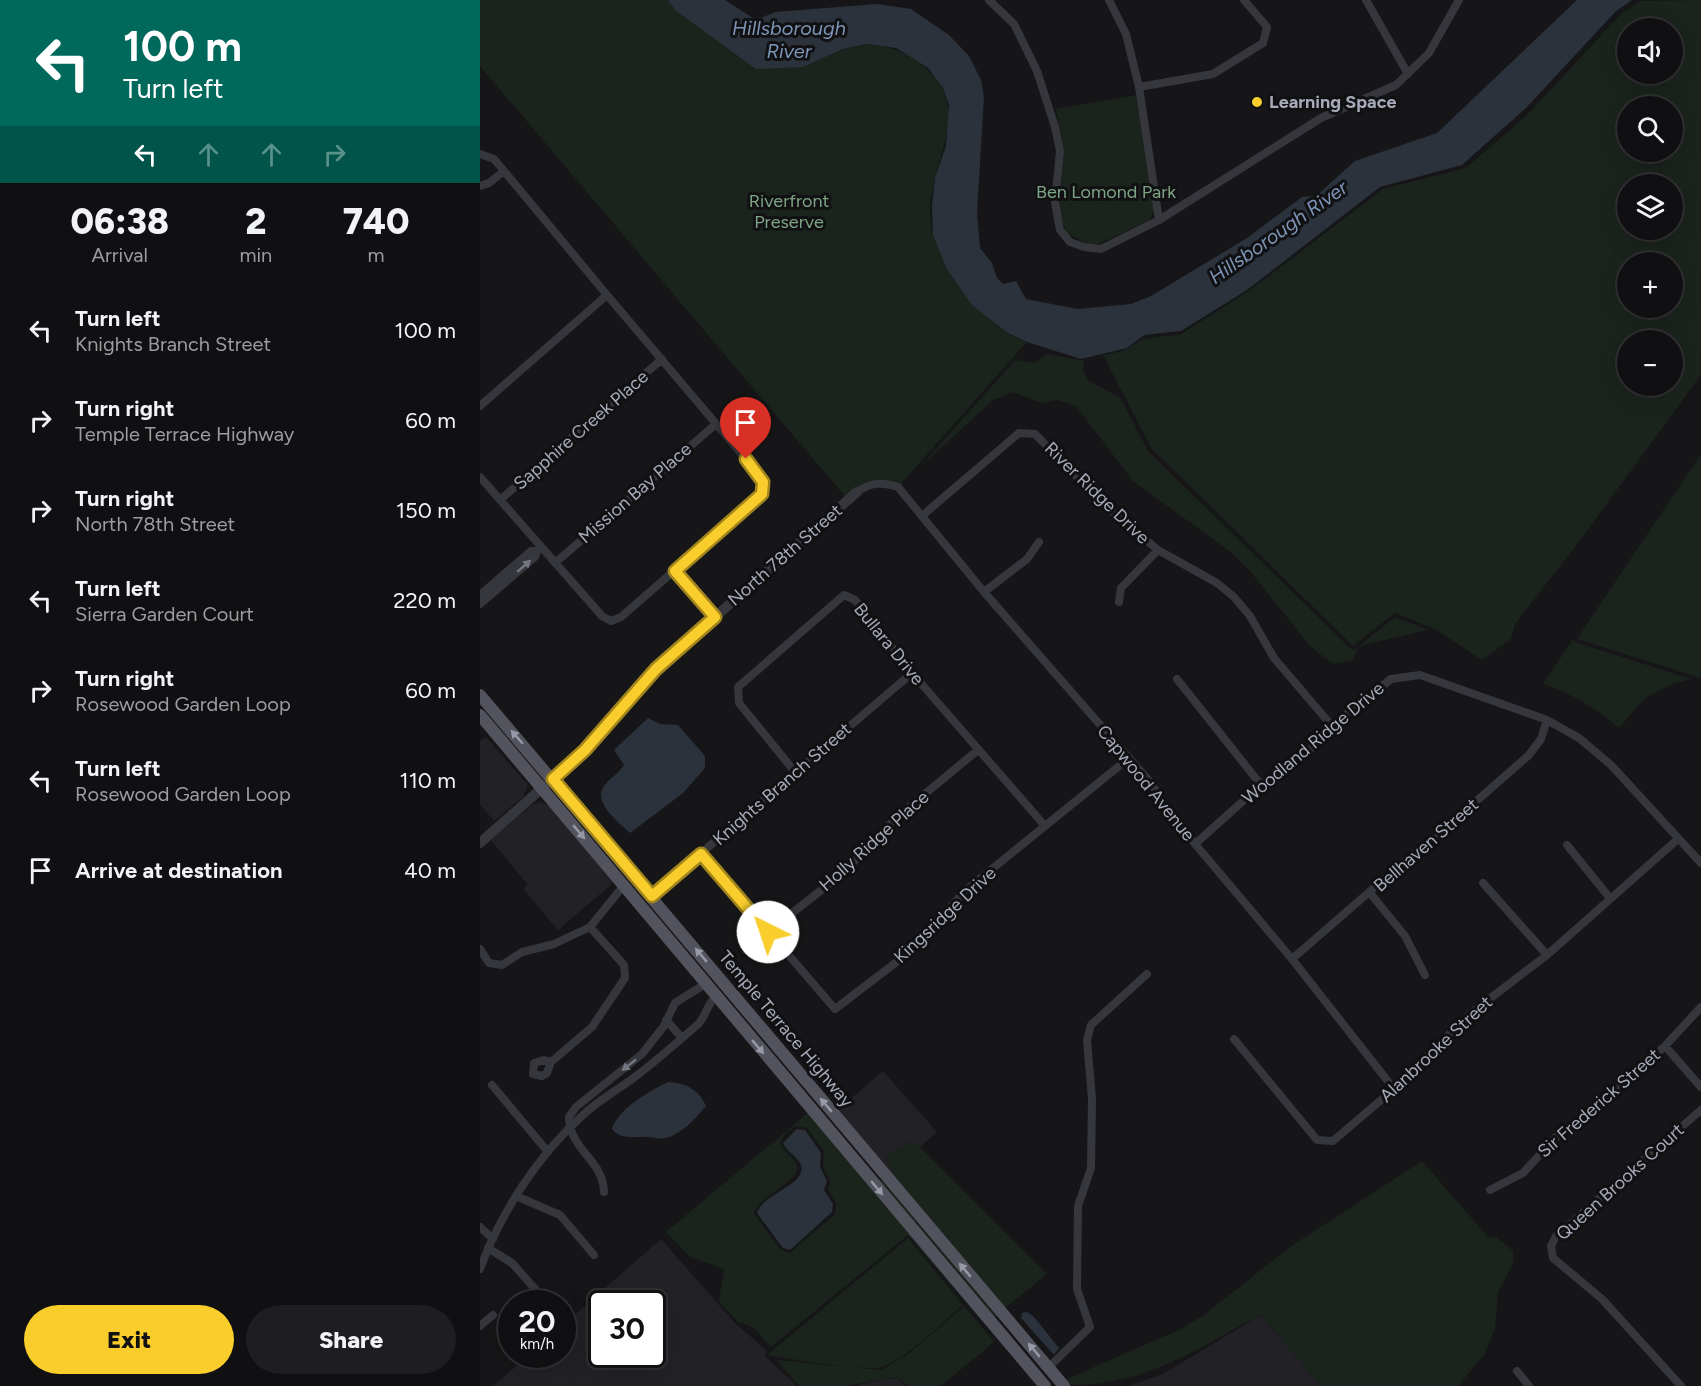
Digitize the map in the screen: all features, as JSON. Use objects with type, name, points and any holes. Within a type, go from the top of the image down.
[{"type":"main road","name":"Temple Terrace Highway","points":[[480,695],[1064,1386]]},
{"type":"main road","name":"Temple Terrace Highway","points":[[480,715],[1045,1386]]},
{"type":"main road","points":[[641,905],[652,896]]},
{"type":"main road","points":[[705,984],[714,984],[746,1021],[767,1035]]},
{"type":"main road","points":[[840,1143],[849,1134]]},
{"type":"main road","points":[[992,1324],[1003,1315]]},
{"type":"street","points":[[989,0],[1014,24],[1037,71],[1055,127],[1060,151],[1055,202],[1060,230],[1071,242],[1084,247],[1101,249],[1159,220],[1321,118],[1396,85],[1429,53],[1459,0]]},
{"type":"street","points":[[1109,0],[1126,34],[1139,87],[1159,220]]},
{"type":"street","points":[[1139,87],[1213,74],[1263,43],[1267,27],[1244,0]]},
{"type":"street","points":[[1366,0],[1408,74]]},
{"type":"street","points":[[480,154],[489,155],[504,171],[761,477],[764,488],[759,497],[675,571],[621,617],[611,621],[606,619],[555,563],[539,549],[480,477]]},
{"type":"street","points":[[480,186],[489,183],[504,171]]},
{"type":"street","points":[[480,406],[607,295]]},
{"type":"street","name":"Sapphire Creek Place","points":[[500,500],[662,359]]},
{"type":"street","name":"Mission Bay Place","points":[[555,563],[716,424]]},
{"type":"street","name":"River Ridge Drive","points":[[923,515],[1019,433],[1035,434],[1109,508],[1158,550],[1217,583],[1234,597],[1250,616],[1274,658],[1332,726]]},
{"type":"street","name":"Capwood Avenue","points":[[857,492],[867,485],[884,482],[898,487],[984,592],[1151,783],[1170,813],[1292,959],[1394,1089]]},
{"type":"street","name":"North 78th Street","points":[[480,843],[585,750],[656,669],[857,492]]},
{"type":"street","points":[[984,592],[1027,559],[1039,542]]},
{"type":"street","points":[[480,595],[536,557],[539,549]]},
{"type":"street","points":[[1119,602],[1121,588],[1158,550]]},
{"type":"street","points":[[675,571],[715,617]]},
{"type":"street","points":[[480,604],[499,583]]},
{"type":"street","name":"Bullara Drive","points":[[795,772],[739,703],[738,687],[844,595],[855,600],[912,673],[1045,826]]},
{"type":"street","name":"Knights Branch Street","points":[[652,896],[912,673]]},
{"type":"street","name":"Woodland Ridge Drive","points":[[1195,844],[1261,785],[1308,752],[1332,726],[1391,679],[1420,675],[1547,720],[1579,738],[1611,765],[1701,863]]},
{"type":"street","points":[[1177,679],[1261,785]]},
{"type":"street","name":"Bellhaven Street","points":[[1292,959],[1405,861],[1456,824],[1473,804],[1529,755],[1541,739],[1547,720]]},
{"type":"street","name":"Holly Ridge Place","points":[[768,932],[843,873],[897,817],[978,750]]},
{"type":"street","name":"Kingsridge Drive","points":[[701,854],[835,1009],[911,951],[966,890],[1129,758]]},
{"type":"street","name":"Alanbrooke Street","points":[[1234,1039],[1317,1140],[1333,1141],[1394,1089],[1471,1013],[1547,955],[1678,839]]},
{"type":"street","points":[[1567,845],[1610,897]]},
{"type":"street","points":[[1483,883],[1547,955]]},
{"type":"street","points":[[480,949],[489,963],[502,965],[522,952],[554,944],[590,927],[624,885]]},
{"type":"street","points":[[1370,893],[1405,936],[1425,975]]},
{"type":"street","points":[[551,1062],[592,1027],[625,978],[624,965],[590,927]]},
{"type":"street","points":[[1048,1368],[1090,1327],[1077,1289],[1078,1206],[1091,1168],[1092,1099],[1087,1040],[1091,1025],[1147,974]]},
{"type":"street","points":[[604,1192],[604,1179],[573,1139],[569,1128],[569,1116],[576,1107],[642,1054],[675,1003],[705,984]]},
{"type":"street","points":[[480,1269],[488,1248],[516,1196],[548,1152],[569,1128],[600,1100],[633,1078],[699,1024],[707,1005],[716,997]]},
{"type":"street","name":"Sir Frederick Street","points":[[1490,1190],[1523,1173],[1557,1136],[1597,1106],[1665,1046],[1701,1007]]},
{"type":"street","points":[[666,1020],[682,1038]]},
{"type":"street","points":[[1665,1046],[1701,1087]]},
{"type":"street","points":[[492,1085],[548,1152]]},
{"type":"street","name":"Queen Brooks Court","points":[[1681,1386],[1602,1299],[1561,1267],[1553,1258],[1551,1246],[1556,1236],[1701,1110]]},
{"type":"street","points":[[516,1196],[560,1215],[594,1255]]},
{"type":"street","points":[[480,1227],[493,1239]]},
{"type":"street","points":[[488,1248],[512,1263],[536,1290]]},
{"type":"street","points":[[480,1326],[493,1315]]},
{"type":"street","points":[[1517,1371],[1529,1386]]},
{"type":"shaded area","points":[[486,737],[528,785],[523,797],[494,821],[480,804],[480,741]]},
{"type":"shaded area","points":[[540,802],[551,807],[613,883],[558,930],[524,890],[527,884],[491,840],[533,804]]},
{"type":"shaded area","points":[[883,1071],[937,1132],[920,1147],[910,1141],[886,1158],[894,1170],[889,1174],[836,1112]]},
{"type":"shaded area","points":[[661,1239],[735,1323],[767,1351],[765,1356],[797,1386],[493,1386],[514,1368],[576,1368],[576,1314],[588,1303],[588,1368],[666,1368],[666,1290],[603,1290]]},
{"type":"shaded area","points":[[1261,1315],[1321,1386],[1128,1386],[1163,1374]]},
{"type":"shaded area","points":[[897,1378],[906,1386],[855,1386],[885,1379]]},
{"type":"green space","name":"Riverfront Preserve","points":[[480,0],[668,0],[675,10],[803,67],[845,49],[871,45],[898,51],[913,59],[935,78],[946,98],[948,119],[945,141],[933,187],[930,210],[933,234],[1007,332],[1027,342],[898,487],[867,485],[848,500],[480,66]]},
{"type":"green space","points":[[1701,0],[1701,375],[1581,539],[1515,624],[1511,639],[1482,660],[1435,629],[1395,613],[1353,646],[1151,448],[1103,355],[1123,351],[1143,339],[1181,334],[1249,291],[1383,189],[1466,168],[1528,114],[1617,18],[1617,84],[1683,84],[1683,18],[1617,18],[1641,1]]},
{"type":"green space","name":"Ben Lomond Park","points":[[1136,95],[1154,211],[1150,220],[1096,245],[1083,242],[1067,233],[1059,213],[1064,150],[1056,109]]},
{"type":"green space","points":[[1047,354],[1084,361],[1083,372],[1089,381],[1121,398],[1148,451],[1351,649],[1355,649],[1395,617],[1428,630],[1359,646],[1352,661],[1333,664],[1311,647],[1250,571],[1232,553],[1133,481],[1076,406],[1057,400],[1041,403],[1013,392],[993,400],[918,469],[1015,360],[1035,363]]},
{"type":"green space","points":[[1701,454],[1701,678],[1577,639]]},
{"type":"green space","points":[[1573,639],[1575,642],[1691,679],[1674,683],[1645,698],[1619,728],[1583,702],[1543,684]]},
{"type":"green space","points":[[808,1113],[990,1328],[908,1235],[771,1347],[753,1327],[738,1322],[719,1302],[724,1269],[690,1257],[666,1232]],"holes":[[[796,1126],[807,1128],[824,1152],[823,1166],[830,1181],[828,1189],[836,1204],[835,1214],[790,1253],[781,1250],[754,1214],[764,1200],[787,1183],[797,1172],[796,1163],[780,1143],[787,1132]]]},
{"type":"green space","points":[[910,1141],[920,1147],[1047,1274],[1004,1309],[889,1174],[894,1170],[885,1158]]},
{"type":"green space","points":[[1422,1161],[1489,1238],[1496,1237],[1513,1251],[1513,1264],[1498,1292],[1495,1329],[1484,1355],[1458,1386],[1321,1386],[1261,1315],[1170,1363],[1147,1372],[1097,1384],[1069,1385],[1067,1379],[1181,1329],[1204,1315],[1290,1247]]},
{"type":"green space","points":[[883,1179],[998,1315],[993,1319],[879,1183]]},
{"type":"green space","points":[[908,1238],[963,1305],[924,1339],[902,1357],[882,1367],[874,1368],[826,1364],[767,1355]]},
{"type":"green space","points":[[964,1306],[994,1342],[941,1386],[908,1386],[897,1377],[846,1386],[799,1386],[776,1360],[882,1370],[911,1352]]},
{"type":"water","name":"Hillsborough River","points":[[668,0],[725,0],[756,20],[775,12],[877,4],[911,9],[949,35],[969,56],[981,80],[984,97],[977,212],[980,248],[992,263],[997,278],[1003,284],[1016,281],[1026,299],[1078,309],[1131,304],[1151,296],[1247,238],[1302,197],[1316,196],[1355,161],[1437,133],[1577,0],[1632,0],[1616,11],[1527,107],[1462,165],[1380,187],[1247,290],[1181,331],[1144,335],[1127,348],[1081,359],[1027,342],[1008,333],[972,305],[947,269],[933,235],[932,206],[935,178],[946,146],[949,105],[943,88],[928,68],[896,48],[867,44],[843,49],[803,67],[756,69],[675,10]]},
{"type":"water","points":[[648,718],[660,724],[678,725],[705,756],[705,768],[683,793],[630,833],[608,812],[601,799],[601,792],[606,783],[624,765],[614,750]]},
{"type":"water","points":[[668,1082],[691,1088],[706,1106],[688,1125],[678,1133],[663,1138],[626,1137],[612,1129],[621,1114],[628,1108],[643,1096]]},
{"type":"water","points":[[797,1129],[805,1130],[821,1153],[820,1167],[827,1181],[824,1190],[833,1204],[832,1212],[790,1250],[783,1248],[757,1213],[767,1200],[791,1184],[801,1172],[801,1165],[783,1143]]},
{"type":"water","points":[[1027,1312],[1034,1317],[1059,1348],[1054,1355],[1021,1318],[1022,1313]]},
{"type":"place","name":"Learning Space","points":[[1257,102]]},
{"type":"route","points":[[746,459],[761,477],[764,488],[762,494],[675,571],[715,617],[656,669],[585,750],[553,779],[652,896],[701,854],[768,932]]}]
